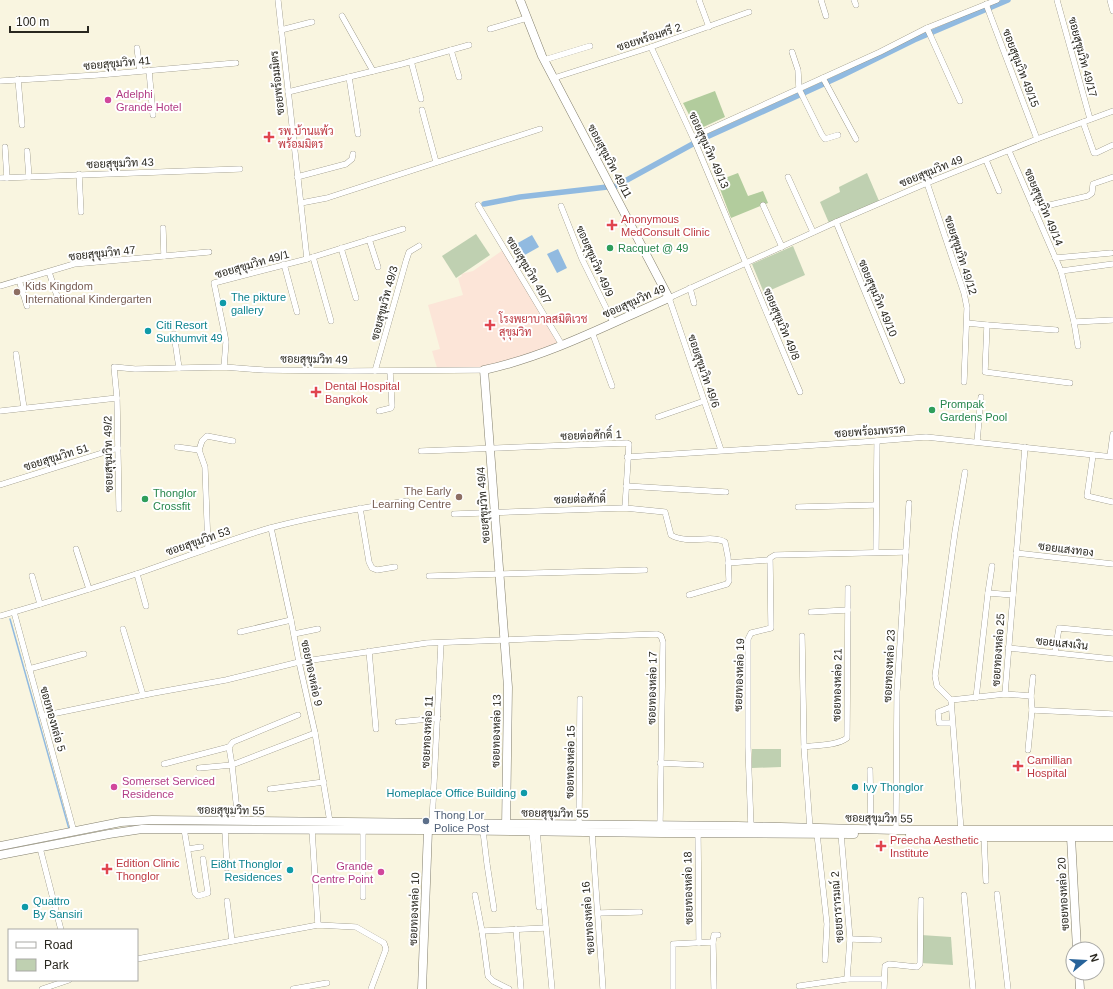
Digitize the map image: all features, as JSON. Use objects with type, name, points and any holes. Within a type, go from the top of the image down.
[{"type":"main road","name":"ซอยสุขุมวิท 49/11","points":[[520,0],[544,60],[669,298]]},
{"type":"main road","name":"ซอยสุขุมวิท 49","points":[[484,370],[518,362],[562,345],[669,298]]},
{"type":"main road","name":"ซอยสุขุมวิท 49/4","points":[[484,370],[504,640]]},
{"type":"main road","name":"ซอยทองหล่อ 13","points":[[504,640],[508,692],[506,827]]},
{"type":"main road","points":[[224,820],[225,830]]},
{"type":"main road","name":"ซอยสุขุมวิท 55","points":[[0,855],[128,821],[238,820],[311,826]]},
{"type":"main road","points":[[238,820],[238,830]]},
{"type":"main road","name":"ซอยสุขุมวิท 55","points":[[74,836],[142,829],[238,830],[311,826],[430,826],[961,833],[1031,833],[1113,830]]},
{"type":"main road","name":"ซอยสุขุมวิท 55","points":[[330,826],[363,830],[430,826],[483,831],[506,827],[534,831],[579,828]]},
{"type":"main road","name":"ซอยทองหล่อ 10","points":[[422,989],[430,826]]},
{"type":"main road","name":"ซอยสุขุมวิท 55","points":[[841,832],[871,829],[896,832]]},
{"type":"main road","name":"ซอยสุขุมวิท 55","points":[[961,833],[984,837],[1031,833],[1071,837],[1113,837]]},
{"type":"main road","name":"ซอยทองหล่อ 20","points":[[1071,837],[1077,941]]},
{"type":"main road","name":"ซอยสุขุมวิท 55","points":[[0,846],[39,844]]},
{"type":"street","name":"ซอยพร้อมมิตร","points":[[278,0],[301,203],[310,258],[330,321]]},
{"type":"street","points":[[700,0],[709,27]]},
{"type":"street","points":[[821,0],[826,16]]},
{"type":"street","points":[[693,137],[880,52],[927,28],[997,0]]},
{"type":"street","name":"ซอยสุขุมวิท 49/17","points":[[1057,0],[1090,119]]},
{"type":"street","points":[[1110,0],[1113,10]]},
{"type":"street","name":"ซอยสุขุมวิท 49/15","points":[[986,4],[1037,139]]},
{"type":"street","name":"ซอยพร้อมศรี 2","points":[[554,78],[651,47],[749,12]]},
{"type":"street","points":[[342,16],[373,71]]},
{"type":"street","points":[[490,29],[527,18]]},
{"type":"street","points":[[281,30],[312,22]]},
{"type":"street","points":[[927,28],[960,101]]},
{"type":"street","points":[[288,92],[469,45]]},
{"type":"street","points":[[544,60],[590,46]]},
{"type":"street","name":"ซอยสุขุมวิท 49/13","points":[[651,47],[693,137],[746,263]]},
{"type":"street","points":[[137,48],[140,71]]},
{"type":"street","points":[[451,50],[460,77]]},
{"type":"street","points":[[792,52],[798,70],[799,89],[823,137],[825,139],[838,135]]},
{"type":"street","points":[[411,61],[421,98]]},
{"type":"street","name":"ซอยสุขุมวิท 41","points":[[0,81],[98,75],[236,63]]},
{"type":"street","points":[[149,70],[153,115]]},
{"type":"street","points":[[349,77],[358,134]]},
{"type":"street","points":[[823,78],[856,139]]},
{"type":"street","points":[[18,79],[22,125]]},
{"type":"street","points":[[422,110],[436,162]]},
{"type":"street","name":"ซอยสุขุมวิท 49","points":[[669,298],[813,232],[927,183],[1037,139],[1113,111]]},
{"type":"street","points":[[1083,122],[1094,153],[1113,146]]},
{"type":"street","points":[[301,203],[327,198],[540,129]]},
{"type":"street","points":[[5,147],[8,178]]},
{"type":"street","points":[[27,151],[29,177]]},
{"type":"street","name":"ซอยสุขุมวิท 49/14","points":[[1009,151],[1061,271],[1074,322],[1078,346]]},
{"type":"street","points":[[297,177],[346,164],[352,159],[353,154]]},
{"type":"street","points":[[986,160],[999,191]]},
{"type":"street","name":"ซอยสุขุมวิท 43","points":[[0,178],[240,169]]},
{"type":"street","points":[[78,174],[81,212]]},
{"type":"street","points":[[788,177],[813,232]]},
{"type":"street","points":[[1033,209],[1088,196],[1092,193],[1093,184],[1113,177]]},
{"type":"street","name":"ซอยสุขุมวิท 49/12","points":[[927,183],[964,293],[967,308],[964,382]]},
{"type":"street","name":"ซอยสุขุมวิท 49/7","points":[[478,205],[562,345]]},
{"type":"street","points":[[763,205],[782,247]]},
{"type":"street","name":"ซอยสุขุมวิท 49/9","points":[[561,206],[582,259],[613,322]]},
{"type":"street","name":"ซอยสุขุมวิท 49/10","points":[[836,222],[902,381]]},
{"type":"street","points":[[162,228],[164,256]]},
{"type":"street","name":"ซอยสุขุมวิท 49/1","points":[[224,367],[226,342],[214,283],[310,258],[403,229]]},
{"type":"street","points":[[369,239],[378,267]]},
{"type":"street","name":"ซอยสุขุมวิท 49/3","points":[[375,371],[409,252],[419,246]]},
{"type":"street","points":[[341,248],[356,298]]},
{"type":"street","name":"ซอยสุขุมวิท 47","points":[[0,286],[74,264],[209,252]]},
{"type":"street","points":[[1055,258],[1111,253]]},
{"type":"street","name":"ซอยสุขุมวิท 49/8","points":[[746,263],[800,392]]},
{"type":"street","points":[[284,264],[297,312]]},
{"type":"street","points":[[1061,271],[1113,264]]},
{"type":"street","points":[[49,272],[57,296]]},
{"type":"street","points":[[19,280],[27,306]]},
{"type":"street","points":[[690,288],[694,303]]},
{"type":"street","name":"ซอยสุขุมวิท 49/6","points":[[669,298],[721,450]]},
{"type":"street","points":[[1074,322],[1113,320]]},
{"type":"street","points":[[967,323],[1056,330]]},
{"type":"street","points":[[987,324],[985,372],[1070,383]]},
{"type":"street","points":[[592,332],[612,386]]},
{"type":"street","points":[[174,334],[179,368]]},
{"type":"street","points":[[16,354],[24,408]]},
{"type":"street","name":"ซอยสุขุมวิท 49","points":[[117,398],[114,367],[135,369],[224,367],[264,370],[375,371],[484,370]]},
{"type":"street","points":[[379,411],[391,408],[392,406],[390,371]]},
{"type":"street","points":[[977,442],[981,397]]},
{"type":"street","points":[[0,411],[117,398]]},
{"type":"street","name":"ซอยสุขุมวิท 49/2","points":[[117,398],[119,509]]},
{"type":"street","points":[[658,417],[704,401]]},
{"type":"street","points":[[1111,457],[1113,434]]},
{"type":"street","points":[[208,548],[205,468],[199,450],[202,441],[207,436],[233,441]]},
{"type":"street","name":"ซอยพร้อมพรรค","points":[[627,457],[877,441],[926,436],[1111,457]]},
{"type":"street","points":[[876,552],[877,441]]},
{"type":"street","name":"ซอยต่อศักดิ์ 1","points":[[490,448],[626,443],[628,444],[625,508]]},
{"type":"street","points":[[178,447],[199,450]]},
{"type":"street","name":"ซอยทองหล่อ 25","points":[[951,700],[1005,694],[1025,447]]},
{"type":"street","name":"ซอยสุขุมวิท 51","points":[[0,485],[118,448]]},
{"type":"street","points":[[421,451],[490,448]]},
{"type":"street","points":[[1093,455],[1087,496],[1113,502]]},
{"type":"street","points":[[961,833],[951,700],[937,686],[935,676],[965,472]]},
{"type":"street","points":[[626,486],[726,492]]},
{"type":"street","name":"ซอยสุขุมวิท 53","points":[[0,616],[136,574],[208,548],[271,528],[360,508],[407,501]]},
{"type":"street","name":"ซอยทองหล่อ 23","points":[[896,832],[896,692],[909,503]]},
{"type":"street","points":[[798,507],[876,505]]},
{"type":"street","points":[[360,508],[369,562],[372,568],[377,570],[395,567]]},
{"type":"street","name":"ซอยต่อศักดิ์","points":[[454,514],[625,508],[665,512],[671,535],[675,538],[716,540],[725,542],[728,563]]},
{"type":"street","name":"ซอยทองหล่อ 9","points":[[271,528],[315,733],[330,826]]},
{"type":"street","points":[[76,549],[89,589]]},
{"type":"street","points":[[689,595],[727,584],[729,582],[728,563],[769,560],[775,555],[906,552]]},
{"type":"street","name":"ซอยแสงทอง","points":[[1016,553],[1113,564]]},
{"type":"street","name":"ซอยทองหล่อ 19","points":[[751,830],[748,747],[748,639],[750,634],[771,628],[769,560]]},
{"type":"street","points":[[976,698],[992,566]]},
{"type":"street","points":[[429,576],[645,570]]},
{"type":"street","points":[[136,574],[146,606]]},
{"type":"street","points":[[32,576],[40,604]]},
{"type":"street","name":"ซอยทองหล่อ 21","points":[[804,747],[832,743],[847,738],[848,588]]},
{"type":"street","points":[[988,593],[1013,595]]},
{"type":"street","points":[[811,612],[848,610]]},
{"type":"street","name":"ซอยทองหล่อ 5","points":[[14,612],[74,836]]},
{"type":"street","points":[[240,632],[291,620]]},
{"type":"street","points":[[1055,652],[1059,628],[1113,633]]},
{"type":"street","points":[[122,629],[143,695]]},
{"type":"street","points":[[294,634],[318,629]]},
{"type":"street","name":"ซอยทองหล่อ 17","points":[[504,640],[659,634],[663,642],[660,829]]},
{"type":"street","points":[[802,636],[804,747],[812,832],[827,924],[825,960]]},
{"type":"street","points":[[42,716],[143,695],[226,680],[299,662],[427,643],[504,640]]},
{"type":"street","name":"ซอยทองหล่อ 11","points":[[430,826],[438,718],[441,643]]},
{"type":"street","name":"ซอยแสงเงิน","points":[[1008,648],[1113,659]]},
{"type":"street","points":[[369,651],[376,729]]},
{"type":"street","points":[[29,669],[84,654]]},
{"type":"street","points":[[1028,750],[1032,710],[1031,696],[1033,677]]},
{"type":"street","points":[[1005,694],[1031,696]]},
{"type":"street","name":"ซอยทองหล่อ 15","points":[[579,828],[580,699]]},
{"type":"street","points":[[951,707],[938,712],[939,724],[952,723]]},
{"type":"street","points":[[1032,710],[1113,714]]},
{"type":"street","points":[[164,764],[229,747],[233,742],[298,715]]},
{"type":"street","points":[[398,722],[438,718]]},
{"type":"street","points":[[199,768],[232,765],[315,733]]},
{"type":"street","points":[[229,747],[238,820]]},
{"type":"street","points":[[660,763],[701,765]]},
{"type":"street","points":[[870,770],[871,829]]},
{"type":"street","points":[[270,789],[324,782]]},
{"type":"street","points":[[311,826],[318,925]]},
{"type":"street","name":"ซอยทองหล่อ 16","points":[[592,828],[604,989]]},
{"type":"street","points":[[184,829],[195,893],[198,896],[208,893],[202,859]]},
{"type":"street","points":[[225,830],[227,868]]},
{"type":"street","points":[[363,830],[363,896]]},
{"type":"street","name":"ซอยทองหล่อ 18","points":[[698,830],[699,943]]},
{"type":"street","points":[[483,831],[494,909]]},
{"type":"street","points":[[534,831],[539,907]]},
{"type":"street","points":[[534,831],[552,989]]},
{"type":"street","name":"ซอยธารารมณ์ 2","points":[[841,832],[850,939],[847,979]]},
{"type":"street","points":[[984,837],[986,881]]},
{"type":"street","points":[[39,844],[61,929]]},
{"type":"street","points":[[188,849],[201,847]]},
{"type":"street","points":[[997,894],[1008,989]]},
{"type":"street","points":[[475,895],[482,931],[488,976],[493,982],[509,989]]},
{"type":"street","points":[[964,895],[973,989]]},
{"type":"street","points":[[884,989],[885,966],[889,964],[917,967],[920,964],[921,900]]},
{"type":"street","points":[[228,901],[232,941]]},
{"type":"street","points":[[598,913],[640,912]]},
{"type":"street","points":[[138,959],[318,925],[356,927],[384,943],[386,949],[371,989]]},
{"type":"street","points":[[482,931],[546,928]]},
{"type":"street","points":[[516,930],[521,989]]},
{"type":"street","points":[[714,989],[713,942],[714,935],[718,935]]},
{"type":"street","points":[[850,939],[879,940]]},
{"type":"street","points":[[673,989],[673,944],[713,942]]},
{"type":"street","points":[[798,986],[847,979],[884,979]]},
{"type":"street","points":[[42,989],[66,981]]},
{"type":"street","points":[[293,989],[327,983]]},
{"type":"shaded area","name":"โรงพยาบาลสมิติเวช สุขุมวิท","points":[[503,250],[559,346],[484,371],[438,371],[432,351],[440,349],[428,305],[463,295],[458,278],[462,276],[461,274],[473,271]]},
{"type":"green space","points":[[715,91],[725,117],[697,130],[683,103]]},
{"type":"green space","points":[[738,173],[748,196],[763,191],[768,203],[731,218],[717,181]]},
{"type":"green space","points":[[867,173],[879,201],[829,223],[820,202],[840,192],[839,187]]},
{"type":"green space","points":[[476,234],[490,255],[456,278],[442,256]]},
{"type":"green space","points":[[793,246],[805,275],[764,293],[752,264]]},
{"type":"green space","points":[[752,749],[781,749],[781,767],[752,768]]},
{"type":"green space","points":[[921,935],[951,937],[953,965],[921,963]]},
{"type":"water","points":[[532,235],[539,247],[523,256],[516,244]]},
{"type":"water","points":[[558,249],[567,268],[557,273],[547,254]]},
{"type":"waterway","points":[[484,204],[520,197],[616,186],[700,140],[841,76],[914,40],[1008,0]]},
{"type":"waterway","points":[[10,619],[69,829]]},
{"type":"place","name":"Adelphi Grande Hotel","points":[[108,100]]},
{"type":"place","name":"รพ.บ้านแพ้ว พร้อมมิตร","points":[[269,137]]},
{"type":"place","name":"Anonymous MedConsult Clinic","points":[[612,225]]},
{"type":"place","name":"Racquet @ 49","points":[[610,248]]},
{"type":"place","name":"Kids Kingdom International Kindergarten","points":[[17,292]]},
{"type":"place","name":"The pikture gallery","points":[[223,303]]},
{"type":"place","name":"โรงพยาบาลสมิติเวช สุขุมวิท","points":[[490,325]]},
{"type":"place","name":"Citi Resort Sukhumvit 49","points":[[148,331]]},
{"type":"place","name":"Dental Hospital Bangkok","points":[[316,392]]},
{"type":"place","name":"Prompak Gardens Pool","points":[[932,410]]},
{"type":"place","name":"The Early Learning Centre","points":[[459,497]]},
{"type":"place","name":"Thonglor Crossfit","points":[[145,499]]},
{"type":"place","name":"Camillian Hospital","points":[[1018,766]]},
{"type":"place","name":"Somerset Serviced Residence","points":[[114,787]]},
{"type":"place","name":"Ivy Thonglor","points":[[855,787]]},
{"type":"place","name":"Homeplace Office Building","points":[[524,793]]},
{"type":"place","name":"Thong Lor Police Post","points":[[426,821]]},
{"type":"place","name":"Preecha Aesthetic Institute","points":[[881,846]]},
{"type":"place","name":"Edition Clinic Thonglor","points":[[107,869]]},
{"type":"place","name":"Ei8ht Thonglor Residences","points":[[290,870]]},
{"type":"place","name":"Grande Centre Point","points":[[381,872]]},
{"type":"place","name":"Quattro By Sansiri","points":[[25,907]]}]
